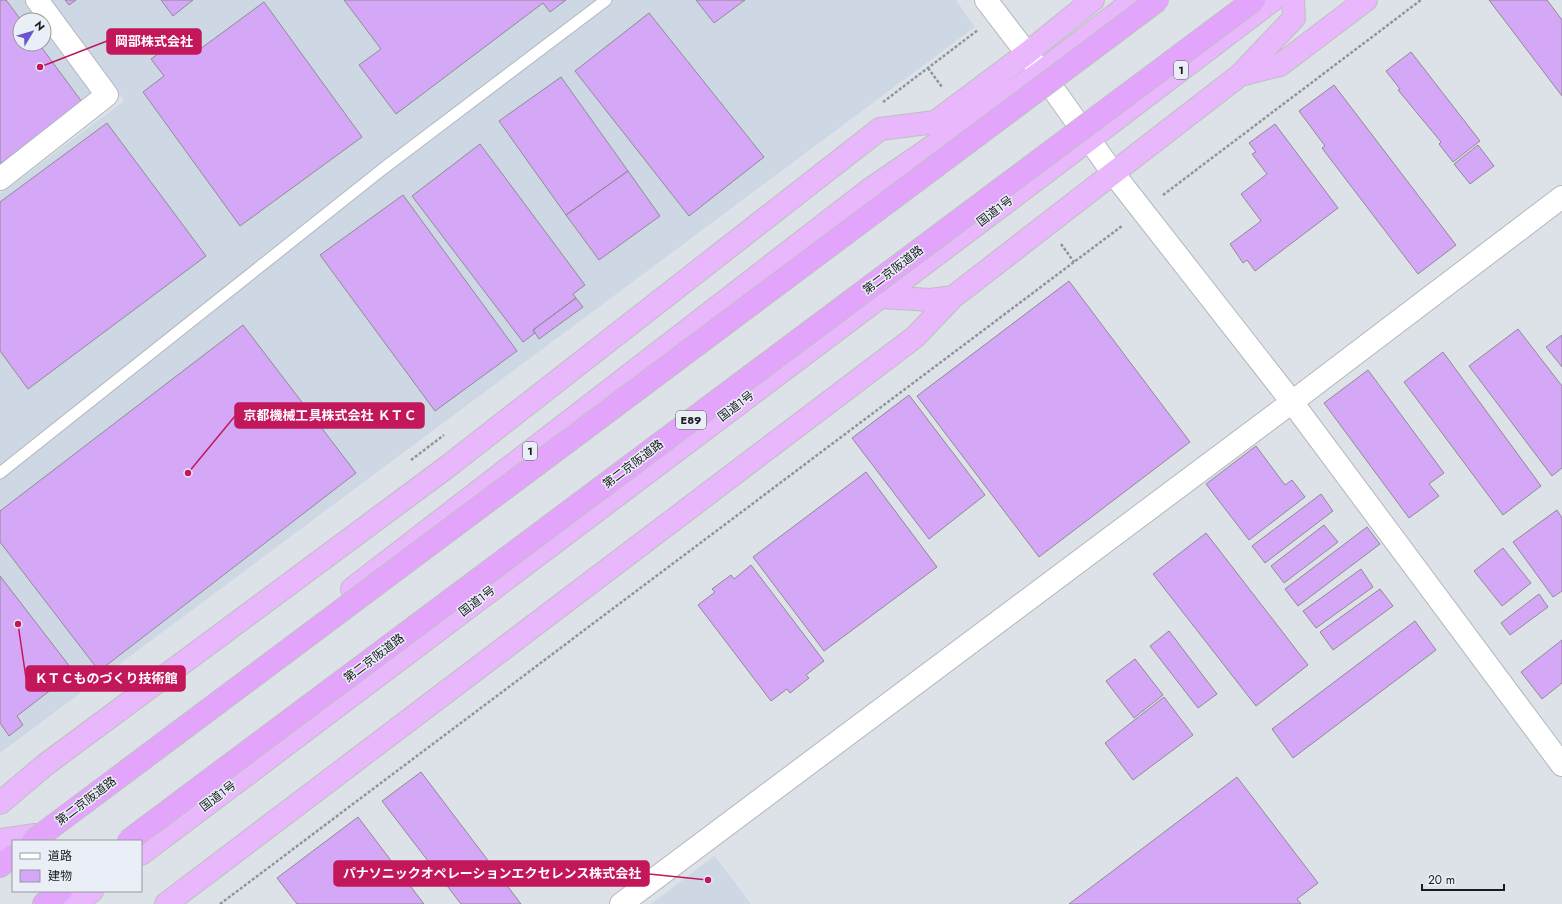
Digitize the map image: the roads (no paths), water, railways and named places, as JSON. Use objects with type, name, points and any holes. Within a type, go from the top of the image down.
[{"type":"highway","points":[[869,190],[877,173],[935,122],[1026,54],[1093,0]]},
{"type":"highway","name":"1","points":[[32,839],[869,190],[1042,72],[1134,0]]},
{"type":"highway","name":"第二京阪道路","points":[[32,839],[1158,0]]},
{"type":"highway","name":"第二京阪道路","points":[[129,840],[1254,0]]},
{"type":"highway","name":"国道1号","points":[[142,853],[881,297],[1272,0]]},
{"type":"highway","points":[[166,904],[915,337],[953,297],[1240,75],[1294,18],[1293,0]]},
{"type":"highway","points":[[1240,75],[1280,65],[1366,0]]},
{"type":"highway","points":[[0,803],[45,765],[447,467],[880,129],[935,122]]},
{"type":"highway","points":[[881,297],[930,300],[953,297]]},
{"type":"highway","points":[[0,840],[32,839]]},
{"type":"highway","points":[[0,861],[12,852]]},
{"type":"highway","points":[[0,866],[12,857]]},
{"type":"highway","points":[[44,904],[60,892]]},
{"type":"highway","points":[[75,904],[91,892]]},
{"type":"highway","points":[[92,904],[101,892]]},
{"type":"street","points":[[0,179],[107,95],[37,0]]},
{"type":"street","points":[[986,0],[1026,54],[1042,72],[1113,173],[1292,402],[1562,765]]},
{"type":"street","points":[[621,904],[1292,402],[1562,197]]},
{"type":"lane","points":[[0,473],[384,168],[606,0]]},
{"type":"place","name":"岡部株式会社","points":[[40,67]]},
{"type":"place","name":"京都機械工具株式会社 ＫＴＣ","points":[[188,473]]},
{"type":"place","name":"ＫＴＣものづくり技術館","points":[[18,624]]},
{"type":"place","name":"パナソニックオペレーションエクセレンス株式会社","points":[[708,880]]}]
